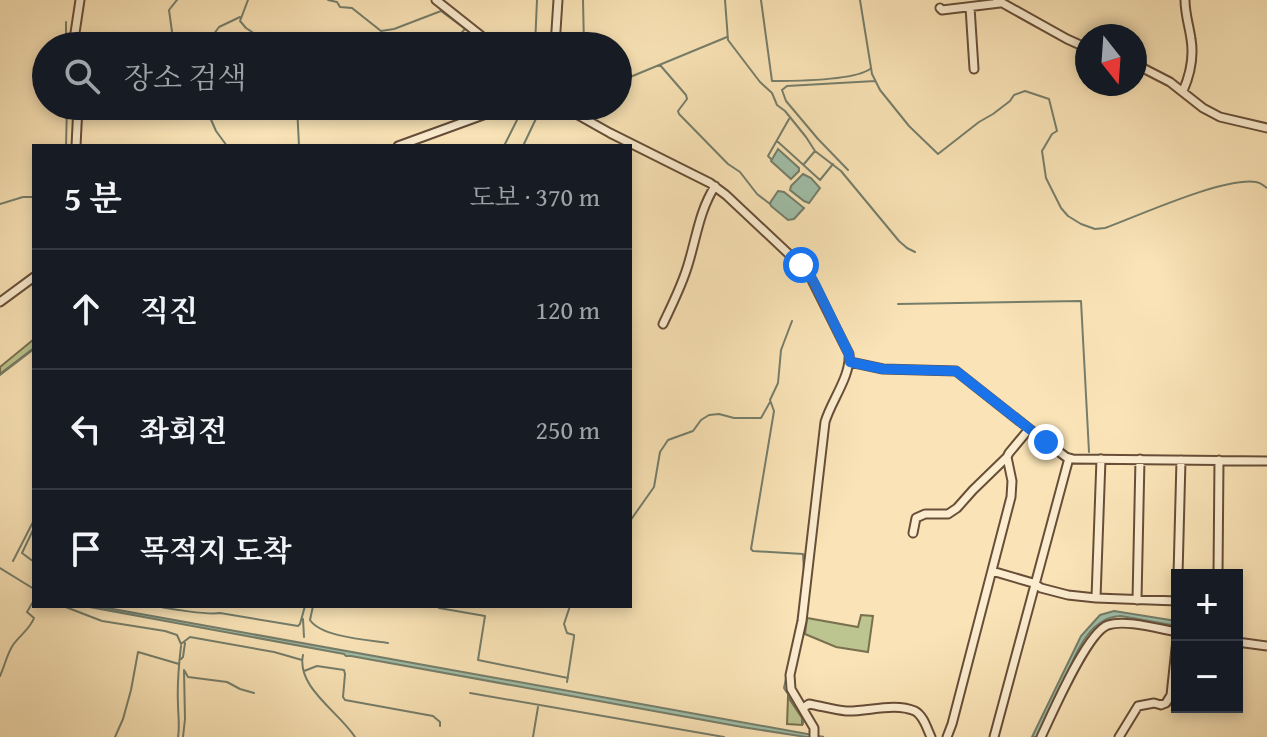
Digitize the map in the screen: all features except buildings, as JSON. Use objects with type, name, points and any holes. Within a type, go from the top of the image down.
[{"type":"street","points":[[75,32],[80,0]]},
{"type":"street","points":[[436,0],[476,32]]},
{"type":"street","points":[[556,32],[558,0]]},
{"type":"street","points":[[1183,91],[1192,50],[1185,0]]},
{"type":"street","points":[[940,8],[999,2],[1075,43]]},
{"type":"street","points":[[970,7],[974,69]]},
{"type":"street","points":[[1147,69],[1220,117],[1267,128]]},
{"type":"street","points":[[76,144],[77,120]]},
{"type":"street","points":[[404,144],[470,120]]},
{"type":"street","points":[[587,120],[632,144]]},
{"type":"street","points":[[632,144],[715,186],[808,272],[849,354],[848,370],[829,407],[825,422],[802,621],[790,675],[791,689],[814,735]]},
{"type":"street","points":[[663,324],[686,274],[697,228],[715,186]]},
{"type":"street","points":[[0,302],[32,278]]},
{"type":"street","points":[[850,362],[883,369],[956,371],[1069,458],[1267,461]]},
{"type":"street","points":[[913,533],[916,518],[925,514],[948,514],[957,508],[1007,457],[1029,429]]},
{"type":"street","points":[[947,737],[1011,497],[1012,481],[1007,457]]},
{"type":"street","points":[[994,737],[1069,458]]},
{"type":"street","points":[[1096,598],[1101,459]]},
{"type":"street","points":[[1137,600],[1140,459]]},
{"type":"street","points":[[1178,569],[1181,460]]},
{"type":"street","points":[[1218,569],[1219,460]]},
{"type":"street","points":[[992,571],[1068,595],[1171,601]]},
{"type":"street","points":[[1041,737],[1080,658],[1102,628],[1109,624],[1127,624],[1171,631]]},
{"type":"street","points":[[1119,737],[1138,706],[1161,705],[1171,695],[1177,641]]},
{"type":"street","points":[[1243,643],[1267,646]]},
{"type":"street","points":[[803,708],[809,704],[848,711],[899,708],[916,712],[931,737]]},
{"type":"green space","points":[[32,341],[32,350],[0,374],[0,367]]},
{"type":"green space","points":[[861,615],[873,616],[868,652],[836,647],[805,634],[807,618],[858,627]]},
{"type":"green space","points":[[788,697],[802,718],[802,725],[787,724]]},
{"type":"shaded area","points":[[778,149],[799,168],[791,179],[771,161]]},
{"type":"shaded area","points":[[803,174],[820,188],[809,203],[790,190]]},
{"type":"shaded area","points":[[778,191],[784,192],[804,208],[794,219],[788,220],[771,206]]},
{"type":"shaded area","points":[[95,608],[824,737],[742,727]]},
{"type":"shaded area","points":[[1114,611],[1171,620],[1171,625],[1121,616],[1099,624],[1083,641],[1037,737],[1032,737],[1081,636],[1100,615]]},
{"type":"waterway","points":[[172,32],[169,10],[177,0]]},
{"type":"waterway","points":[[248,0],[240,21],[252,32]]},
{"type":"waterway","points":[[328,0],[337,2],[340,7],[352,8],[381,31],[441,11],[469,32]]},
{"type":"waterway","points":[[536,32],[537,0]]},
{"type":"waterway","points":[[583,0],[584,32]]},
{"type":"waterway","points":[[725,0],[728,40],[772,93],[777,105],[815,151],[841,171],[899,241],[915,252]]},
{"type":"waterway","points":[[761,0],[772,81],[837,78],[870,69]]},
{"type":"waterway","points":[[860,0],[872,74],[880,90],[909,126],[938,154],[1014,95],[1025,91],[1049,99],[1057,131],[1042,151],[1046,178],[1061,208],[1081,224],[1095,229],[1105,228],[1223,185],[1256,182],[1267,188]]},
{"type":"waterway","points":[[215,32],[240,17]]},
{"type":"waterway","points":[[66,22],[66,32]]},
{"type":"waterway","points":[[462,32],[465,29]]},
{"type":"waterway","points":[[632,76],[727,37]]},
{"type":"waterway","points":[[660,65],[686,95],[679,114],[770,204]]},
{"type":"waterway","points":[[848,170],[786,101],[782,90],[787,86],[875,81]]},
{"type":"waterway","points":[[771,159],[768,156],[789,119]]},
{"type":"waterway","points":[[66,144],[67,120]]},
{"type":"waterway","points":[[211,120],[226,144]]},
{"type":"waterway","points":[[298,120],[299,144]]},
{"type":"waterway","points":[[505,144],[517,120]]},
{"type":"waterway","points":[[524,144],[535,120]]},
{"type":"waterway","points":[[777,141],[820,180],[833,164]]},
{"type":"waterway","points":[[804,164],[815,151]]},
{"type":"waterway","points":[[0,204],[32,197]]},
{"type":"waterway","points":[[898,304],[1081,301],[1089,452]]},
{"type":"waterway","points":[[792,321],[781,350],[778,383],[770,400],[774,411],[751,549],[803,554],[804,572]]},
{"type":"waterway","points":[[0,375],[32,351]]},
{"type":"waterway","points":[[632,518],[654,487],[660,452],[668,440],[693,431],[709,415],[761,418],[770,402]]},
{"type":"waterway","points":[[13,561],[32,524]]},
{"type":"waterway","points":[[32,532],[22,553],[32,560]]},
{"type":"waterway","points":[[0,568],[32,588]]},
{"type":"waterway","points":[[0,676],[11,648],[34,618],[27,612],[32,603]]},
{"type":"waterway","points":[[68,608],[102,621],[165,631],[177,635],[181,644],[190,637],[302,660]]},
{"type":"waterway","points":[[171,608],[298,626],[304,608]]},
{"type":"waterway","points":[[313,608],[310,620],[324,630],[346,637],[388,643]]},
{"type":"waterway","points":[[439,608],[485,616],[478,660],[568,678]]},
{"type":"waterway","points":[[567,682],[574,635],[567,633],[564,624],[569,608]]},
{"type":"waterway","points":[[794,639],[800,610]]},
{"type":"waterway","points":[[303,619],[304,637]]},
{"type":"waterway","points":[[181,659],[185,643]]},
{"type":"waterway","points":[[793,645],[784,688],[803,717],[803,724]]},
{"type":"waterway","points":[[178,737],[181,646]]},
{"type":"waterway","points":[[115,737],[131,690],[138,652],[179,664]]},
{"type":"waterway","points":[[303,655],[303,667],[312,688],[355,737]]},
{"type":"waterway","points":[[304,671],[317,666],[344,670],[345,700],[433,716],[440,726]]},
{"type":"waterway","points":[[184,670],[188,677],[227,682],[254,693]]},
{"type":"waterway","points":[[183,737],[184,671]]},
{"type":"waterway","points":[[470,693],[724,737]]},
{"type":"waterway","points":[[533,737],[538,707]]},
{"type":"route","points":[[801,265],[815,284],[850,362],[883,369],[956,371],[1046,442]]}]
